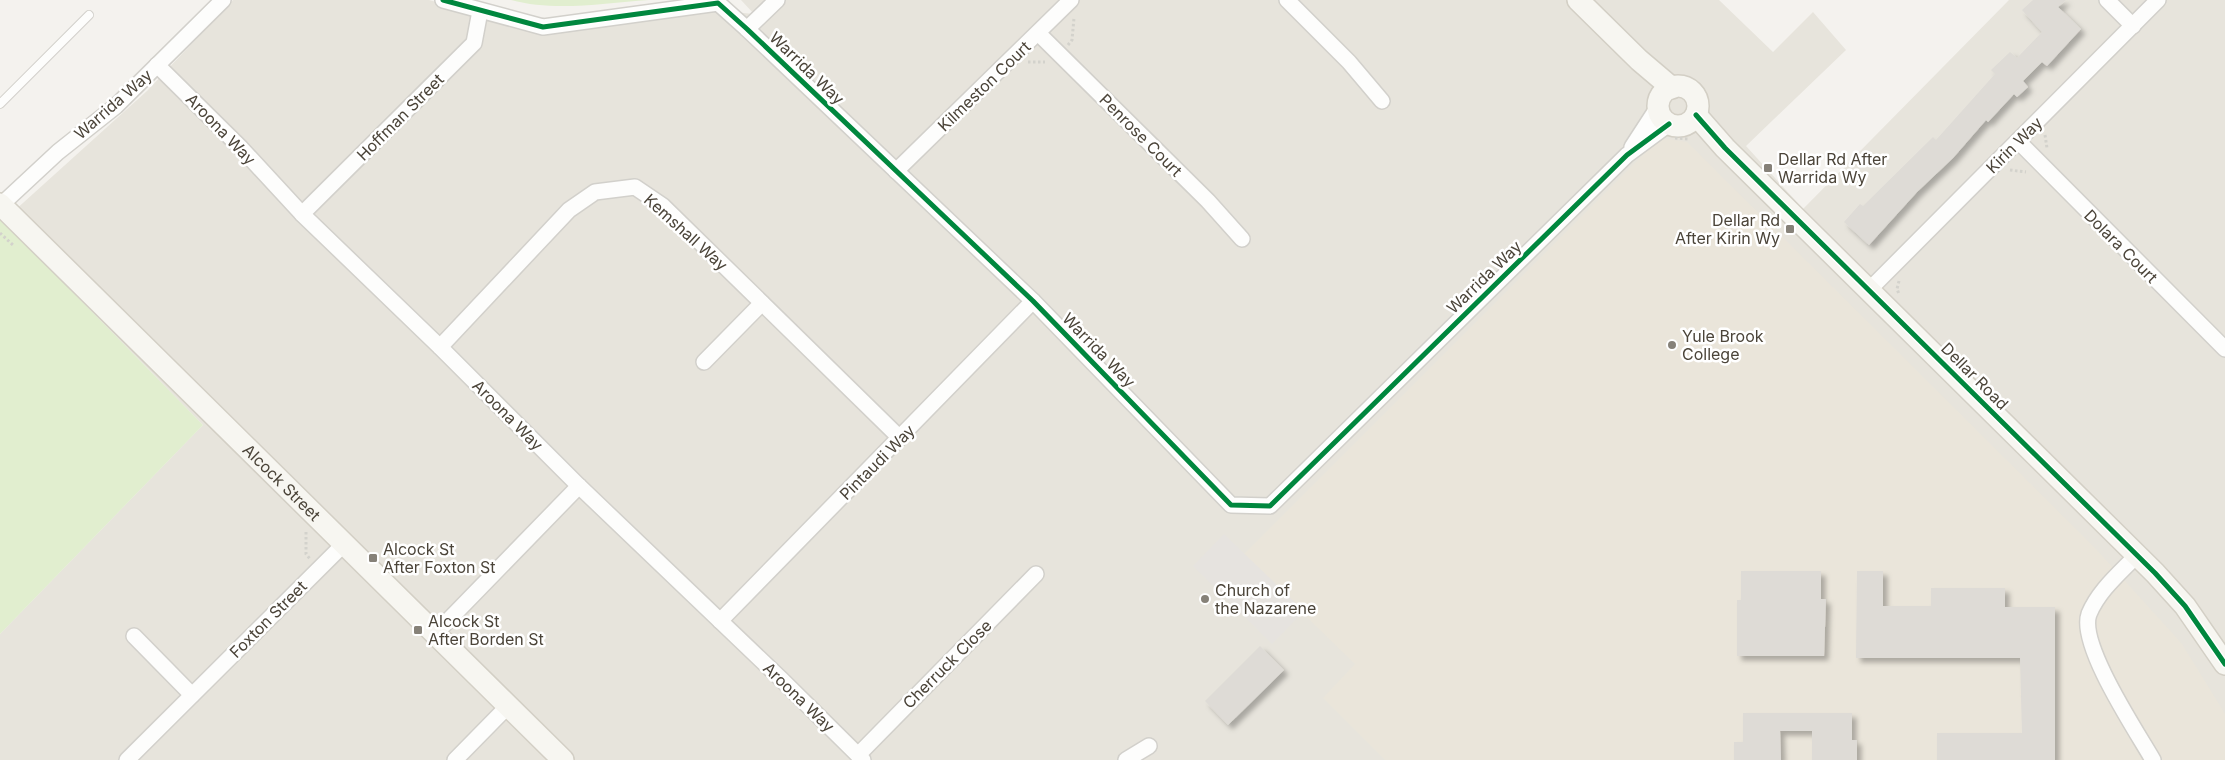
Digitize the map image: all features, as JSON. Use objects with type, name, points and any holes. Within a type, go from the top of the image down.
[{"type":"main road","name":"Dellar Road","points":[[1578,0],[1639,60],[1673,110],[1725,148],[1870,289],[2137,555],[2185,606],[2225,664]]},
{"type":"main road","name":"Alcock Street","points":[[0,205],[563,760]]},
{"type":"street","name":"Warrida Way","points":[[0,205],[58,152],[116,106],[223,0]]},
{"type":"street","name":"Warrida Way","points":[[443,0],[480,12],[543,28],[718,3],[748,28],[1033,301],[1232,505],[1270,506],[1673,110]]},
{"type":"street","points":[[748,28],[777,0]]},
{"type":"street","points":[[1287,0],[1349,62],[1382,101]]},
{"type":"street","points":[[2108,0],[2133,26]]},
{"type":"street","name":"Kirin Way","points":[[1870,289],[2158,0]]},
{"type":"street","name":"Kilmeston Court","points":[[896,171],[1038,33],[1072,7]]},
{"type":"street","name":"Hoffman Street","points":[[302,214],[474,43],[480,12]]},
{"type":"street","name":"Penrose Court","points":[[1038,33],[1208,202],[1242,239]]},
{"type":"street","name":"Aroona Way","points":[[157,65],[241,148],[302,214],[440,347],[579,486],[860,757]]},
{"type":"street","name":"Warrida Way","points":[[1627,155],[1673,110]]},
{"type":"street","name":"Dolara Court","points":[[2018,141],[2225,349]]},
{"type":"street","name":"Kemshall Way","points":[[440,347],[569,210],[595,192],[635,186],[663,206],[900,438]]},
{"type":"street","name":"Pintaudi Way","points":[[720,621],[1033,301]]},
{"type":"street","points":[[704,362],[762,303]]},
{"type":"street","points":[[436,633],[579,486]]},
{"type":"street","name":"Foxton Street","points":[[127,760],[345,543]]},
{"type":"street","points":[[2137,555],[2097,599],[2088,617],[2088,634],[2101,669],[2153,760]]},
{"type":"street","name":"Cherruck Close","points":[[860,757],[1036,574]]},
{"type":"street","points":[[134,636],[192,695]]},
{"type":"street","points":[[455,760],[508,706]]},
{"type":"street","points":[[1126,760],[1150,746]]},
{"type":"lane","points":[[0,104],[88,15]]},
{"type":"path","points":[[1021,68],[1028,62],[1054,62],[1072,40],[1072,7]]},
{"type":"shaded area","points":[[233,0],[429,0],[553,34],[712,10],[754,14],[741,0],[1719,0],[1773,52],[1813,12],[1846,50],[1746,146],[1803,209],[2009,0],[2225,0],[2225,760],[0,760],[0,634],[203,425],[3,221],[147,91]]},
{"type":"shaded area","name":"Yule Brook College","points":[[1660,138],[1687,142],[2095,548],[2182,644],[2225,714],[2225,760],[1385,760],[1323,698],[1355,664],[1243,555]]},
{"type":"shaded area","points":[[1224,534],[1304,611],[1272,644],[1193,566]]},
{"type":"green space","points":[[511,0],[649,0],[562,6],[528,4]]},
{"type":"green space","points":[[0,218],[203,425],[0,634]]},
{"type":"building","points":[[2033,0],[2066,0],[2058,7],[2081,29],[2047,66],[2042,62],[2023,81],[2028,87],[2017,97],[2014,94],[1988,122],[1986,120],[1953,158],[1917,192],[1869,245],[1844,222],[1860,204],[1863,206],[1933,137],[1936,140],[1995,74],[1991,70],[2010,52],[2017,58],[2042,32],[2022,10]]},
{"type":"building","points":[[1741,571],[1821,571],[1821,599],[1826,599],[1824,656],[1737,656],[1737,600],[1741,600]]},
{"type":"building","points":[[1857,571],[1883,571],[1883,606],[1931,606],[1931,588],[2005,588],[2005,607],[2055,607],[2055,760],[1937,760],[1937,733],[2022,733],[2020,658],[1856,658]]},
{"type":"building","points":[[1260,646],[1284,670],[1228,725],[1205,701]]},
{"type":"building","points":[[1743,713],[1852,713],[1852,740],[1857,740],[1857,760],[1812,760],[1812,731],[1780,731],[1781,760],[1734,760],[1734,742],[1743,742]]},
{"type":"cycle path","points":[[443,0],[543,27],[718,3],[1033,301],[1231,505],[1270,506],[1627,155],[1669,124]]},
{"type":"cycle path","points":[[1696,115],[1725,148],[2155,573],[2185,606],[2225,664]]},
{"type":"place","name":"Dellar Rd After Warrida Wy","points":[[1768,168]]},
{"type":"place","name":"Dellar Rd After Kirin Wy","points":[[1790,229]]},
{"type":"place","name":"Yule Brook College","points":[[1672,345]]},
{"type":"place","name":"Alcock St After Foxton St","points":[[373,558]]},
{"type":"place","name":"Church of the Nazarene","points":[[1205,599]]},
{"type":"place","name":"Alcock St After Borden St","points":[[418,630]]}]
